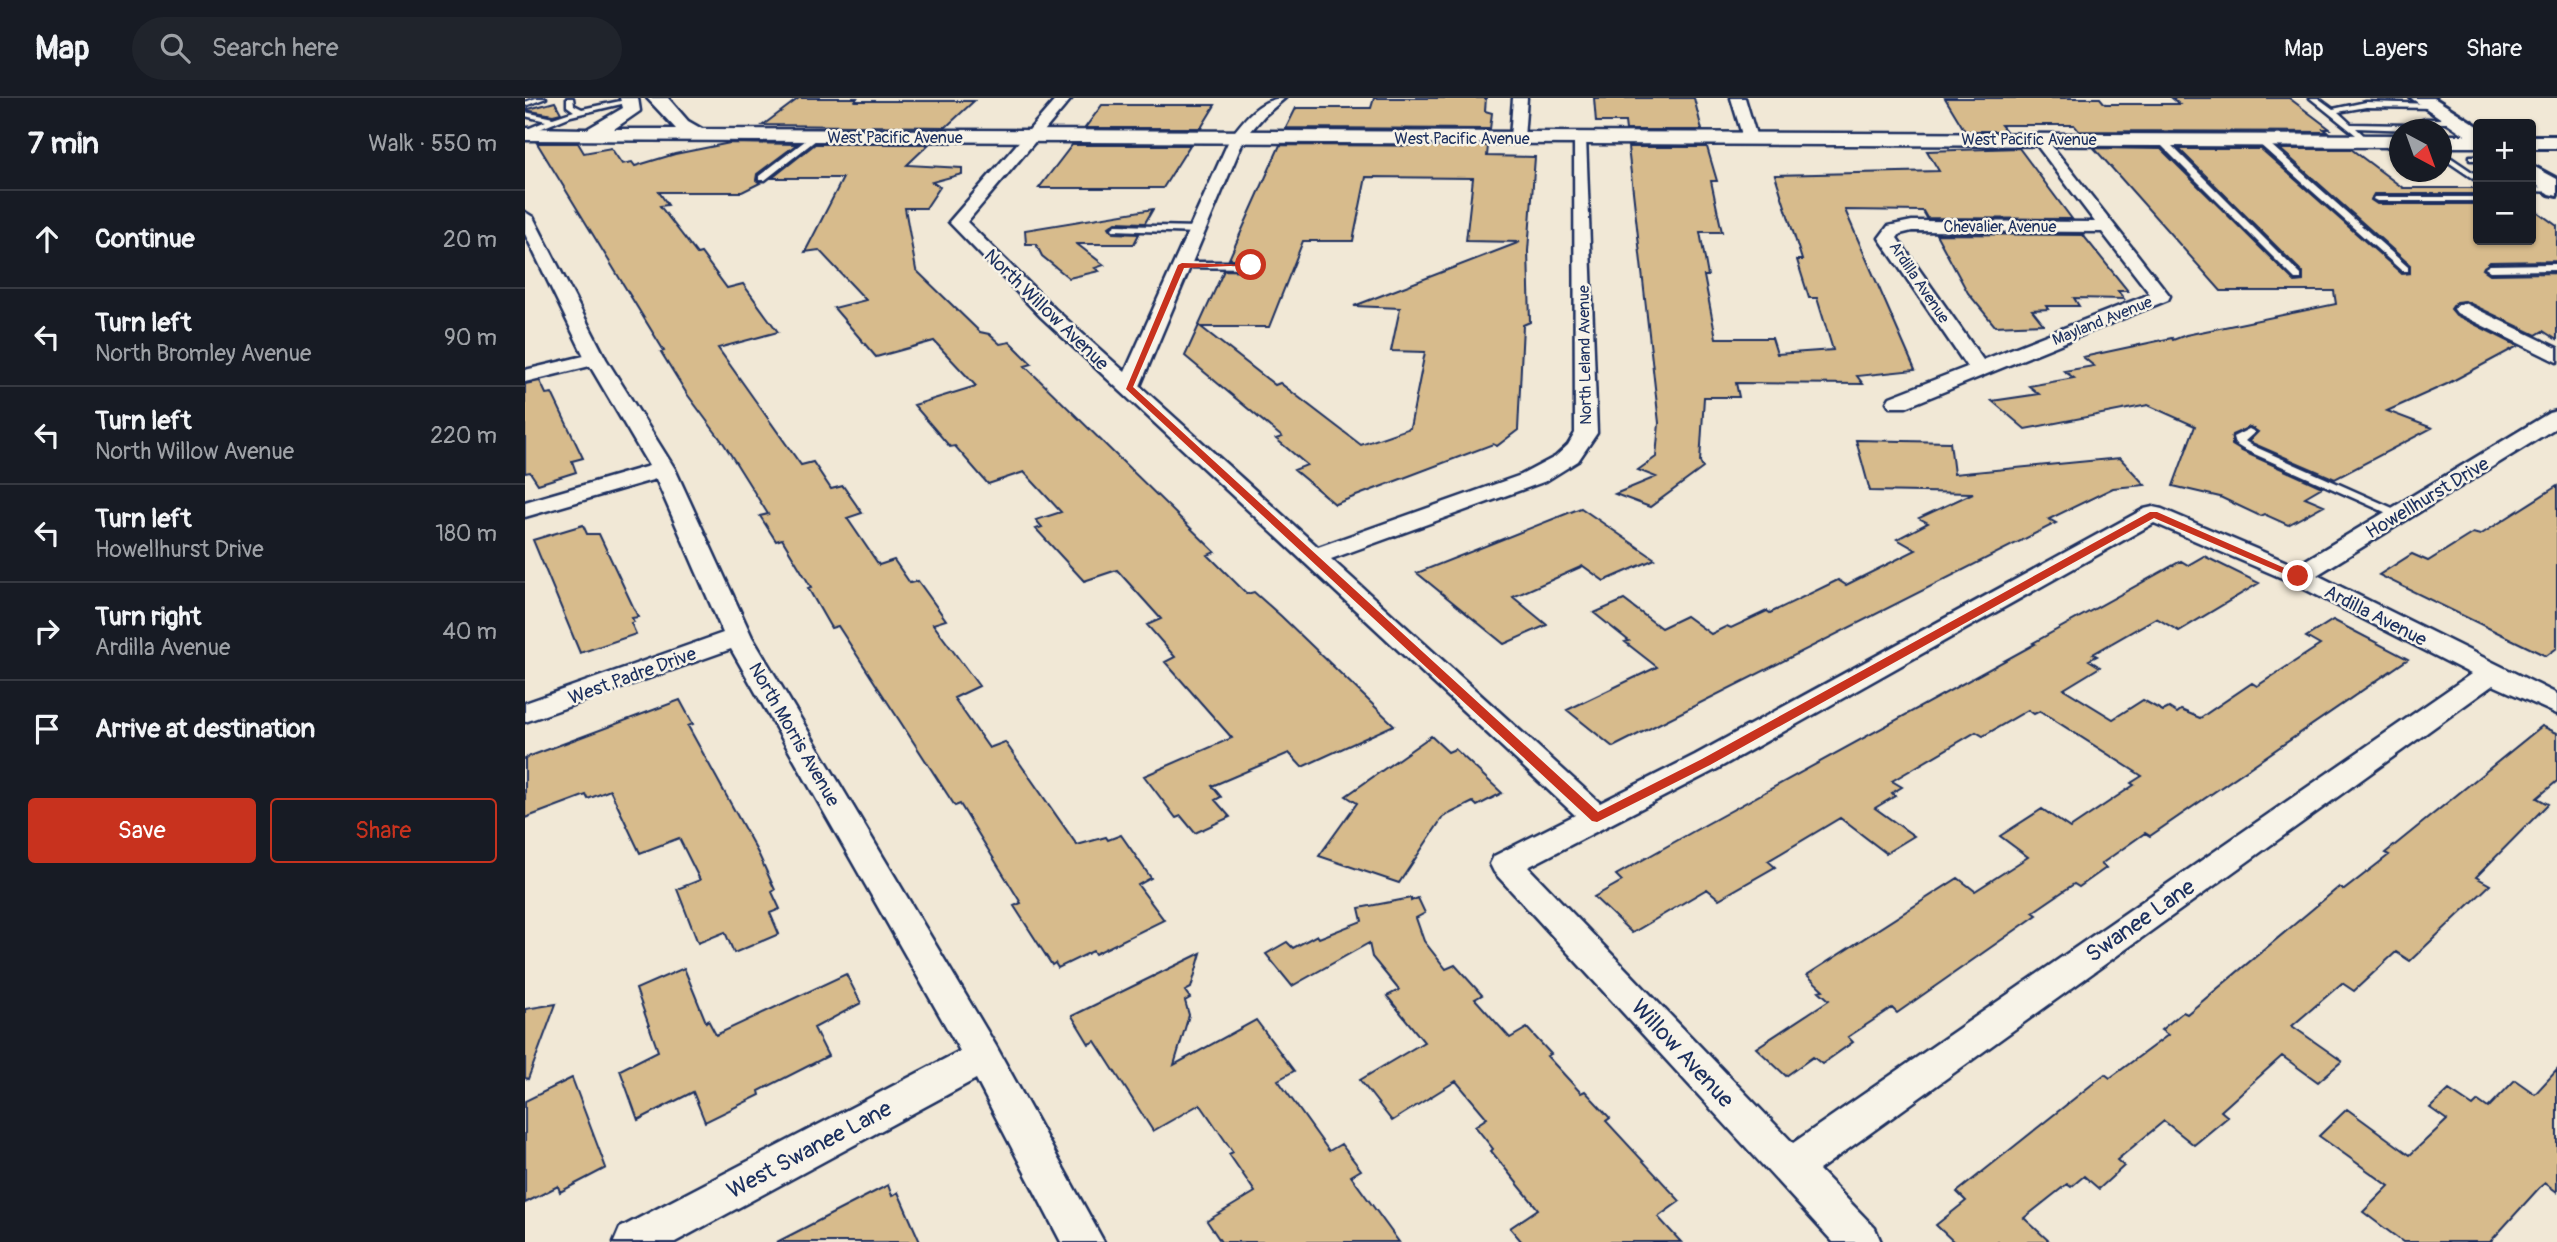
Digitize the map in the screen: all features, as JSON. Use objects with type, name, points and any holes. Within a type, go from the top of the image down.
[{"type":"main road","points":[[2427,102],[2473,132]]},
{"type":"main road","points":[[2536,142],[2557,142]]},
{"type":"street","points":[[656,98],[665,104],[682,125],[701,136]]},
{"type":"street","name":"North Willow Avenue","points":[[1065,98],[958,222],[1048,313],[1597,818]]},
{"type":"street","points":[[1129,387],[1237,138],[1259,113],[1278,98]]},
{"type":"street","points":[[1517,138],[1520,98]]},
{"type":"street","points":[[1738,98],[1750,138]]},
{"type":"street","points":[[525,150],[590,135],[631,111],[629,99]]},
{"type":"street","name":"West Pacific Avenue","points":[[525,133],[1581,140],[1750,138],[2366,141],[2389,136]]},
{"type":"street","name":"Mayland Avenue","points":[[1898,402],[2161,296],[2039,139]]},
{"type":"street","name":"North Leland Avenue","points":[[1314,558],[1529,480],[1569,458],[1581,445],[1585,433],[1581,140]]},
{"type":"street","points":[[2456,161],[2473,156]]},
{"type":"street","name":"North Morris Avenue","points":[[525,217],[596,359],[663,469],[738,637],[983,1057],[1083,1242]]},
{"type":"street","name":"Chevalier Avenue","points":[[1893,230],[1912,226],[2107,227]]},
{"type":"street","name":"Ardilla Avenue","points":[[1893,230],[1888,238],[1979,369]]},
{"type":"street","points":[[2464,309],[2557,356]]},
{"type":"street","points":[[525,376],[596,359]]},
{"type":"street","name":"Howellhurst Drive","points":[[2298,576],[2557,418]]},
{"type":"street","points":[[525,510],[663,469]]},
{"type":"street","name":"Ardilla Avenue","points":[[1597,818],[1706,762],[2154,514],[2298,576],[2557,705]]},
{"type":"street","name":"West Padre Drive","points":[[525,713],[738,637]]},
{"type":"street","name":"Swanee Lane","points":[[1790,1168],[2491,673]]},
{"type":"street","name":"Willow Avenue","points":[[1597,818],[1506,864],[1860,1242]]},
{"type":"street","name":"West Swanee Lane","points":[[635,1242],[983,1057]]},
{"type":"lane","points":[[525,104],[543,98]]},
{"type":"lane","points":[[570,98],[571,106],[580,111]]},
{"type":"lane","points":[[2313,98],[2333,111],[2366,141]]},
{"type":"lane","points":[[525,133],[551,120],[629,99]]},
{"type":"lane","points":[[2333,111],[2336,108],[2356,105],[2427,102]]},
{"type":"lane","points":[[525,114],[551,120]]},
{"type":"lane","points":[[2452,121],[2457,121]]},
{"type":"lane","points":[[2349,126],[2389,131]]},
{"type":"lane","points":[[762,178],[817,136]]},
{"type":"lane","points":[[2161,140],[2298,276]]},
{"type":"lane","points":[[2260,140],[2405,269]]},
{"type":"lane","points":[[2456,161],[2473,176]]},
{"type":"lane","points":[[2377,199],[2473,199]]},
{"type":"lane","points":[[1116,228],[1197,230]]},
{"type":"lane","points":[[1182,265],[1251,265]]},
{"type":"lane","points":[[2490,268],[2557,267]]},
{"type":"lane","points":[[2249,432],[2239,437],[2239,442],[2400,514]]},
{"type":"building","points":[[799,98],[974,101],[946,127],[763,125]]},
{"type":"building","points":[[1374,98],[1486,98],[1485,111],[1492,113],[1490,129],[1286,128],[1296,108],[1371,108]]},
{"type":"building","points":[[1594,98],[1694,98],[1702,130],[1626,130],[1625,122],[1596,122]]},
{"type":"building","points":[[1945,98],[2100,98],[2105,104],[2179,104],[2172,98],[2289,98],[2330,129],[2324,129],[2328,132],[2079,131],[2074,125],[2001,125],[2006,131],[1965,131]]},
{"type":"building","points":[[555,102],[561,113],[553,115],[525,110]]},
{"type":"building","points":[[1102,105],[1215,105],[1201,128],[1085,128]]},
{"type":"building","points":[[537,143],[578,143],[584,153],[611,148],[622,164],[632,162],[635,166],[675,154],[730,143],[797,144],[757,174],[756,180],[760,183],[742,192],[659,192],[668,205],[660,206],[697,254],[701,253],[727,288],[743,284],[778,332],[718,348],[801,465],[813,462],[831,489],[843,486],[862,513],[847,518],[879,565],[894,560],[910,583],[918,581],[946,620],[933,624],[979,686],[954,698],[989,748],[1005,742],[1077,845],[1121,835],[1151,878],[1138,885],[1164,920],[1095,954],[1093,951],[1058,968],[1055,963],[1052,965],[1014,906],[1021,903],[960,804],[955,806],[838,626],[831,628],[808,588],[811,587],[782,539],[776,541],[760,516],[768,514],[724,444],[687,394],[661,352],[664,351]]},
{"type":"building","points":[[815,144],[929,144],[907,165],[962,168],[962,174],[932,182],[940,187],[926,208],[905,208],[916,270],[980,332],[989,334],[1000,344],[1010,342],[1032,364],[1025,366],[1215,552],[1208,555],[1247,594],[1254,592],[1281,616],[1394,725],[1302,767],[1289,753],[1212,786],[1221,797],[1215,800],[1230,817],[1195,833],[1181,816],[1176,818],[1144,776],[1232,738],[1165,662],[1175,657],[1147,625],[1161,619],[1117,570],[1084,581],[1036,529],[1042,527],[1036,520],[1061,512],[1024,472],[988,484],[955,446],[950,447],[914,405],[976,386],[934,341],[876,357],[834,308],[866,300],[819,250],[805,252],[843,178],[772,178]]},
{"type":"building","points":[[1072,145],[1190,145],[1163,188],[1039,188]]},
{"type":"building","points":[[1280,145],[1488,146],[1487,156],[1535,157],[1528,251],[1530,322],[1523,325],[1518,430],[1497,446],[1493,444],[1335,504],[1294,470],[1307,465],[1276,439],[1282,437],[1185,356],[1224,270],[1251,271],[1258,266],[1251,259],[1229,259]],"holes":[[[1366,177],[1473,178],[1466,241],[1520,242],[1354,306],[1400,308],[1391,351],[1425,352],[1410,428],[1361,445],[1280,383],[1275,385],[1201,327],[1269,327],[1303,241],[1353,241]]]},
{"type":"building","points":[[1628,147],[1707,147],[1717,181],[1711,181],[1722,232],[1700,232],[1708,276],[1704,276],[1716,338],[1772,338],[1777,354],[1833,350],[1817,298],[1809,298],[1797,260],[1802,260],[1775,175],[1939,171],[1927,151],[2019,148],[2072,219],[1927,218],[1923,211],[1845,210],[1915,370],[1857,376],[1863,384],[1736,383],[1739,397],[1704,397],[1700,462],[1703,468],[1650,507],[1615,494],[1656,477],[1638,470],[1656,457],[1659,423]]},
{"type":"building","points":[[2094,148],[2161,149],[2295,282],[2303,281],[2303,273],[2179,149],[2261,149],[2402,274],[2410,273],[2410,265],[2280,149],[2351,149],[2389,178],[2389,182],[2395,182],[2403,188],[2473,188],[2473,194],[2374,194],[2371,200],[2377,204],[2473,204],[2473,245],[2536,245],[2536,211],[2557,226],[2557,261],[2490,262],[2483,269],[2490,274],[2557,273],[2557,340],[2543,331],[2536,335],[2465,301],[2456,302],[2451,309],[2456,315],[2518,346],[2447,384],[2387,411],[2432,428],[2335,479],[2252,443],[2249,441],[2258,432],[2250,427],[2232,435],[2232,445],[2242,451],[2322,487],[2305,497],[2324,505],[2288,525],[2264,514],[2260,516],[2220,497],[2173,486],[2195,426],[2148,405],[2025,429],[1992,401],[2039,394],[2029,386],[2074,378],[2064,371],[2094,366],[2083,357],[2336,304],[2334,291],[2221,291]]},
{"type":"building","points":[[1153,209],[1145,223],[1116,222],[1109,227],[1113,233],[1139,234],[1134,244],[1077,244],[1104,265],[1095,268],[1099,271],[1069,278],[1042,256],[1036,244],[1026,244],[1025,230]]},
{"type":"building","points":[[1936,234],[2083,235],[2128,291],[2118,291],[2124,299],[2074,298],[2079,306],[2046,306],[2048,309],[2032,310],[2043,324],[1995,326],[1968,293]]},
{"type":"building","points":[[540,381],[546,394],[552,393],[583,458],[572,461],[576,472],[538,484],[530,472],[525,473],[525,384]]},
{"type":"building","points":[[1856,440],[1950,442],[1954,474],[2120,458],[2145,485],[2113,488],[2049,519],[2056,523],[1613,747],[1567,710],[1657,667],[1594,613],[1624,600],[1661,628],[1686,616],[1711,634],[1727,626],[1731,628],[1767,611],[1770,613],[1838,580],[1846,585],[1916,550],[1897,539],[1928,523],[1919,518],[1973,493],[1870,491]]},
{"type":"building","points":[[2557,486],[2557,648],[2546,656],[2379,575],[2412,554],[2428,561],[2473,533],[2480,535]]},
{"type":"building","points":[[1581,508],[1655,559],[1604,581],[1583,566],[1513,597],[1547,625],[1504,644],[1417,573]]},
{"type":"building","points":[[583,525],[587,534],[599,534],[638,617],[632,618],[634,622],[631,623],[636,634],[580,653],[533,540]]},
{"type":"building","points":[[2204,556],[2259,583],[2179,631],[2156,618],[2093,654],[2097,656],[2089,660],[2100,667],[2064,689],[2113,719],[2143,700],[2163,711],[2169,708],[2177,713],[2181,710],[2200,718],[2252,683],[2257,686],[2320,645],[2306,637],[2333,620],[2408,659],[2150,836],[2145,833],[2101,864],[2106,868],[2079,887],[2074,884],[2033,912],[2037,915],[1897,1013],[1892,1008],[1848,1037],[1853,1042],[1822,1064],[1813,1057],[1786,1076],[1756,1048],[1829,1000],[1819,991],[1823,990],[1807,975],[1958,878],[1975,891],[2028,857],[2000,836],[2042,809],[2070,828],[2134,785],[2131,783],[2142,776],[2040,711],[2034,714],[2028,710],[1983,736],[1976,732],[1892,781],[1902,787],[1892,793],[1895,796],[1875,808],[1914,836],[1886,853],[1840,818],[1768,861],[1775,867],[1719,899],[1707,889],[1632,933],[1594,897],[1622,881],[1616,875],[1694,831],[2181,561],[2188,565]]},
{"type":"building","points":[[680,700],[693,724],[688,726],[759,855],[775,890],[772,892],[780,909],[770,913],[779,934],[734,953],[725,932],[698,943],[677,889],[700,880],[679,838],[640,853],[610,790],[588,799],[586,795],[525,818],[525,758]]},
{"type":"building","points":[[2542,726],[2557,733],[2557,781],[2537,798],[2548,804],[2476,877],[2490,885],[2410,961],[2396,952],[2354,991],[2342,983],[2292,1026],[2342,1061],[2318,1082],[2282,1056],[2221,1111],[2228,1117],[2194,1145],[2164,1121],[2117,1160],[2124,1166],[2099,1189],[2084,1176],[2071,1187],[2067,1184],[2024,1218],[2050,1242],[1954,1242],[1936,1225],[1966,1201],[1957,1192],[2105,1074],[2110,1078],[2168,1035],[2161,1030],[2183,1012],[2187,1014],[2339,887],[2344,890],[2389,855],[2385,853]]},
{"type":"building","points":[[1431,736],[1448,752],[1455,749],[1502,793],[1477,806],[1473,802],[1443,817],[1399,883],[1319,856],[1357,803],[1346,796]]},
{"type":"building","points":[[1411,898],[1411,901],[1418,898],[1425,913],[1416,918],[1424,941],[1446,969],[1455,965],[1482,995],[1475,999],[1510,1038],[1527,1028],[1551,1054],[1547,1056],[1581,1093],[1585,1091],[1610,1118],[1606,1121],[1680,1201],[1658,1217],[1681,1242],[1522,1242],[1510,1228],[1538,1209],[1491,1151],[1493,1149],[1475,1126],[1487,1118],[1456,1081],[1392,1121],[1360,1080],[1424,1042],[1387,996],[1399,990],[1372,957],[1369,943],[1292,986],[1266,954],[1287,942],[1293,948],[1317,935],[1319,938],[1362,921],[1359,908]]},
{"type":"building","points":[[1201,953],[1191,988],[1185,991],[1190,998],[1185,1001],[1189,1015],[1174,1065],[1256,1020],[1294,1071],[1278,1080],[1329,1151],[1341,1144],[1361,1170],[1351,1176],[1399,1242],[1221,1242],[1207,1221],[1255,1192],[1229,1154],[1233,1152],[1200,1104],[1153,1131],[1095,1041],[1089,1044],[1072,1016]]},
{"type":"building","points":[[684,968],[706,1022],[708,1020],[716,1035],[846,974],[861,1003],[814,1028],[828,1056],[759,1091],[760,1095],[705,1122],[693,1092],[638,1120],[620,1070],[658,1051],[636,989]]},
{"type":"building","points":[[556,1004],[528,1079],[525,1078],[525,1009]]},
{"type":"building","points":[[2557,1070],[2557,1192],[2545,1183],[2490,1242],[2403,1242],[2363,1212],[2389,1186],[2319,1136],[2347,1109],[2410,1155],[2447,1120],[2430,1108],[2449,1090],[2473,1106],[2478,1101],[2488,1108],[2515,1080],[2535,1094]]},
{"type":"building","points":[[572,1078],[606,1168],[560,1192],[558,1186],[525,1203],[525,1101]]},
{"type":"building","points":[[888,1185],[892,1196],[898,1192],[920,1242],[777,1242]]},
{"type":"route","points":[[1251,265],[1182,265],[1129,387],[1597,818],[1706,762],[2154,514],[2298,576]]}]
